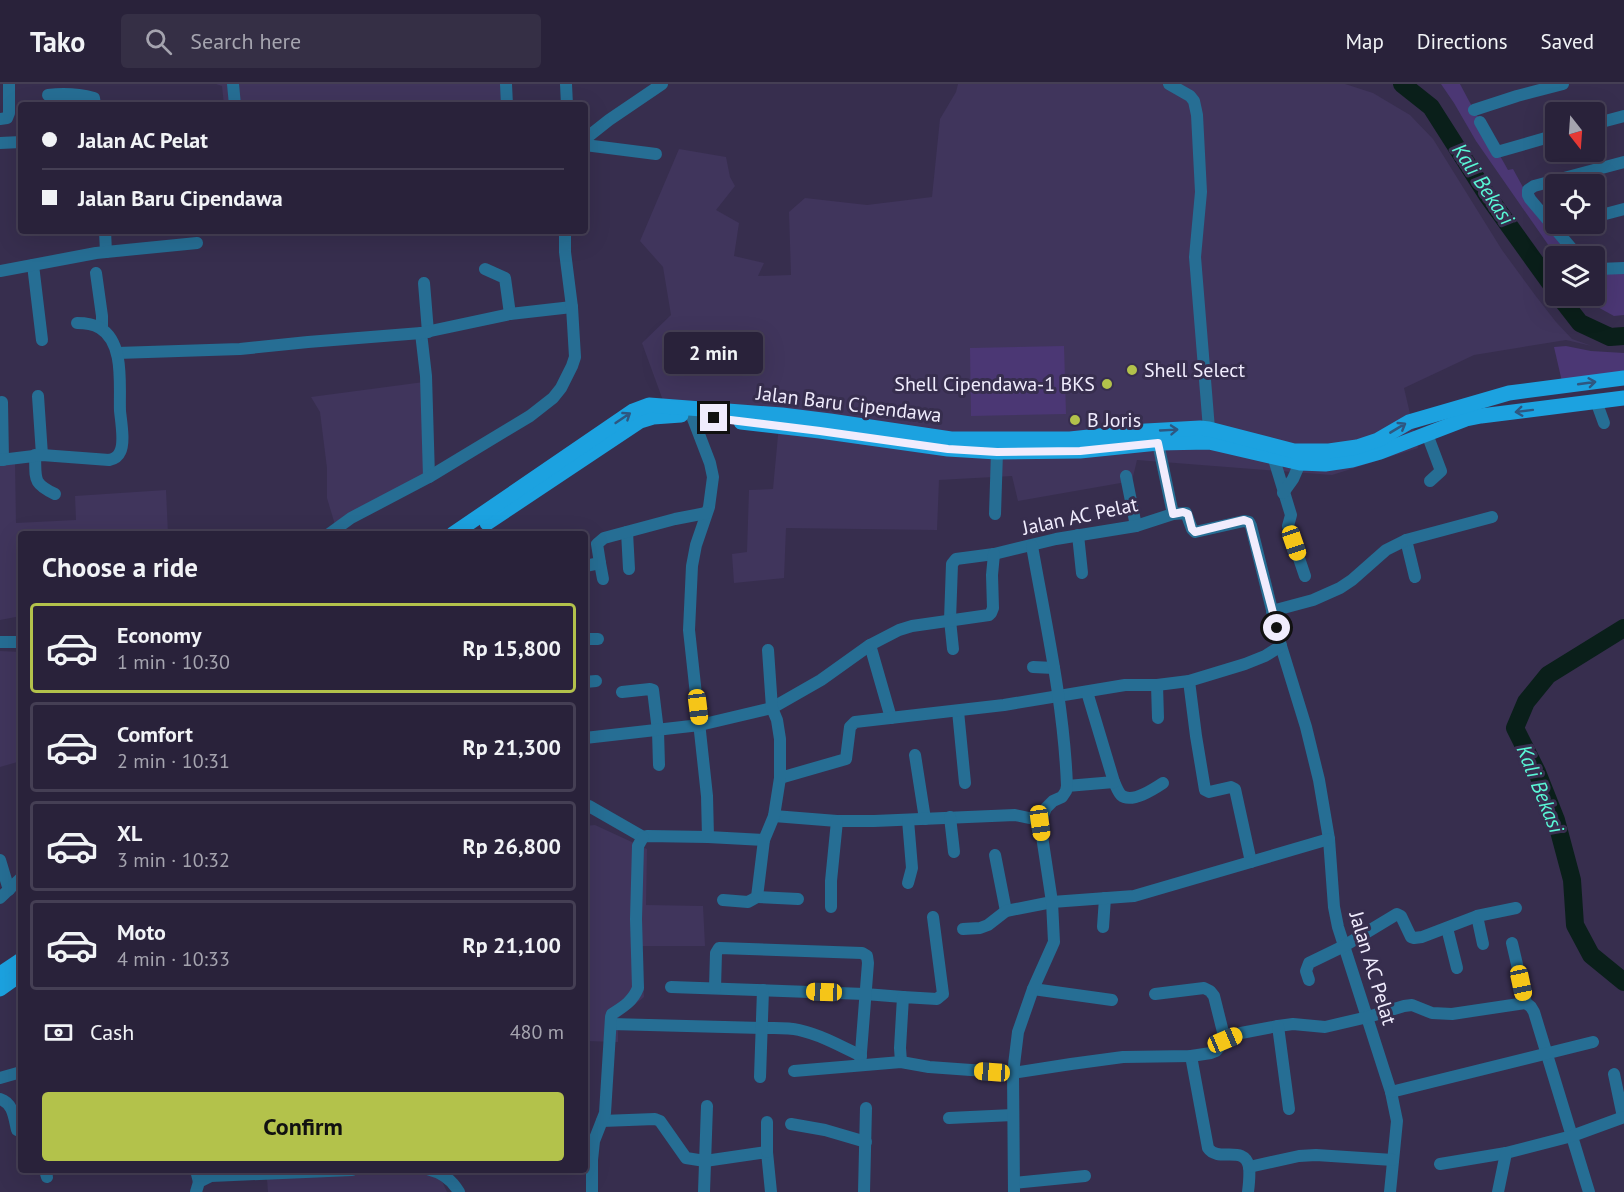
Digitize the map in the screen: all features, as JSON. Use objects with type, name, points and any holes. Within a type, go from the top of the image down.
[{"type":"main road","name":"Jalan Baru Cipendawa","points":[[458,531],[548,475],[640,421],[652,417],[692,416],[948,449],[1006,448],[1080,451],[1209,436],[1294,451],[1329,451],[1378,441],[1409,422],[1509,393],[1624,378]]},
{"type":"main road","points":[[1563,386],[1567,406]]},
{"type":"main road","name":"Jalan Baru Cipendawa","points":[[475,531],[633,411],[648,405],[830,421],[1006,448],[1146,431],[1200,428],[1209,436],[1273,456],[1300,463],[1325,464],[1352,460],[1380,452],[1466,419],[1624,398]]},
{"type":"main road","points":[[0,975],[18,962]]},
{"type":"main road","points":[[0,989],[18,976]]},
{"type":"street","points":[[0,119],[5,118],[9,113],[9,84]]},
{"type":"street","points":[[233,84],[235,102]]},
{"type":"street","points":[[506,84],[507,102]]},
{"type":"street","points":[[566,84],[567,102]]},
{"type":"street","points":[[588,137],[662,84]]},
{"type":"street","points":[[1169,84],[1190,96],[1194,101],[1197,115],[1201,192],[1195,256],[1209,436]]},
{"type":"street","points":[[1474,110],[1559,84]]},
{"type":"street","points":[[48,95],[72,94],[95,102]]},
{"type":"street","points":[[1605,121],[1624,116]]},
{"type":"street","points":[[1480,122],[1497,152],[1545,138]]},
{"type":"street","points":[[0,143],[18,142]]},
{"type":"street","points":[[588,145],[656,154]]},
{"type":"street","points":[[1579,174],[1624,162]]},
{"type":"street","points":[[1545,183],[1528,190],[1528,195],[1545,216]]},
{"type":"street","points":[[1605,215],[1624,209]]},
{"type":"street","points":[[105,234],[106,252]]},
{"type":"street","points":[[333,531],[351,518],[429,477],[530,416],[553,398],[561,388],[575,357],[565,234]]},
{"type":"street","points":[[1559,234],[1569,246]]},
{"type":"street","points":[[0,271],[106,252],[197,243]]},
{"type":"street","points":[[33,265],[42,340]]},
{"type":"street","points":[[1605,269],[1624,268]]},
{"type":"street","points":[[485,269],[505,278],[510,314]]},
{"type":"street","points":[[96,273],[102,329]]},
{"type":"street","points":[[424,283],[429,477]]},
{"type":"street","points":[[117,353],[240,349],[424,333],[510,314],[572,307]]},
{"type":"street","points":[[2,402],[1,460],[38,455],[109,460],[120,454],[122,443],[117,353],[110,338],[102,329],[77,323]]},
{"type":"street","points":[[38,396],[37,482],[55,494]]},
{"type":"street","points":[[1596,401],[1604,423]]},
{"type":"street","points":[[692,416],[713,477],[706,513],[696,545],[690,586],[690,630],[707,796],[708,837]]},
{"type":"street","points":[[1427,434],[1441,471],[1430,481]]},
{"type":"street","points":[[1158,443],[1173,514]]},
{"type":"street","points":[[995,514],[1006,448]]},
{"type":"street","points":[[1273,456],[1291,515],[1288,526],[1305,576]]},
{"type":"street","points":[[1283,493],[1300,463]]},
{"type":"street","points":[[1126,476],[1136,526]]},
{"type":"street","name":"Jalan AC Pelat","points":[[950,620],[953,562],[956,559],[994,554],[1078,535],[1136,526],[1183,512],[1188,514],[1195,532],[1244,520],[1249,522],[1281,646],[1314,758],[1329,838],[1334,907],[1344,946],[1391,1092],[1397,1121],[1390,1192]]},
{"type":"street","points":[[603,579],[597,544],[600,540],[675,519],[706,513]]},
{"type":"street","points":[[1272,611],[1313,600],[1340,588],[1386,550],[1406,540],[1492,517]]},
{"type":"street","points":[[627,532],[629,569]]},
{"type":"street","points":[[1078,535],[1083,573]]},
{"type":"street","points":[[1406,540],[1415,577]]},
{"type":"street","points":[[1032,546],[1060,696],[1068,786],[1062,797],[1049,804],[1040,823],[1052,902],[1054,942],[1033,989],[1018,1032],[1013,1073],[1014,1188],[1085,1176]]},
{"type":"street","points":[[588,738],[700,725],[772,708],[821,680],[870,645],[906,628],[989,615],[993,608],[994,554]]},
{"type":"street","points":[[588,565],[600,563]]},
{"type":"street","points":[[950,620],[953,650]]},
{"type":"street","points":[[588,639],[598,639]]},
{"type":"street","points":[[0,642],[18,642]]},
{"type":"street","points":[[870,645],[891,718]]},
{"type":"street","points":[[780,778],[846,759],[852,725],[855,722],[958,711],[1125,685],[1157,685],[1190,681],[1245,664],[1281,646]]},
{"type":"street","points":[[757,897],[764,840],[774,816],[780,778],[779,728],[772,708],[768,650]]},
{"type":"street","points":[[1033,667],[1054,668]]},
{"type":"street","points":[[1190,681],[1205,789],[1209,792],[1231,787],[1235,789],[1251,862]]},
{"type":"street","points":[[1157,685],[1158,718]]},
{"type":"street","points":[[622,692],[653,690],[659,765]]},
{"type":"street","points":[[1087,692],[1114,782],[1121,795],[1131,798],[1150,792],[1163,783]]},
{"type":"street","points":[[958,711],[965,783]]},
{"type":"street","points":[[915,755],[925,819]]},
{"type":"street","points":[[1068,786],[1114,782]]},
{"type":"street","points":[[589,806],[643,837],[764,840]]},
{"type":"street","points":[[774,816],[837,821],[1015,815],[1034,819],[1040,823]]},
{"type":"street","points":[[950,817],[954,852]]},
{"type":"street","points":[[908,820],[912,868],[908,883]]},
{"type":"street","points":[[831,907],[831,881],[837,821]]},
{"type":"street","points":[[592,1192],[594,1142],[605,1113],[612,1014],[626,1005],[638,988],[636,919],[638,846],[643,837]]},
{"type":"street","points":[[963,929],[988,925],[1006,911],[1052,902],[1134,896],[1329,838]]},
{"type":"street","points":[[995,855],[1006,911]]},
{"type":"street","points":[[0,860],[5,894]]},
{"type":"street","points":[[5,894],[18,881]]},
{"type":"street","points":[[723,900],[748,902],[757,897],[798,899]]},
{"type":"street","points":[[1103,927],[1105,898]]},
{"type":"street","points":[[1309,980],[1306,971],[1308,963],[1344,946],[1397,914],[1401,916],[1412,938],[1422,937],[1477,916],[1516,908]]},
{"type":"street","points":[[672,987],[937,999],[943,994],[933,916]]},
{"type":"street","points":[[1477,916],[1483,944]]},
{"type":"street","points":[[1447,928],[1457,968]]},
{"type":"street","points":[[1512,943],[1526,1003],[1534,1012],[1589,1192]]},
{"type":"street","points":[[715,988],[716,953],[717,949],[723,947],[862,953],[867,956],[868,963],[860,1060]]},
{"type":"street","points":[[1155,994],[1204,988],[1210,991],[1214,996],[1225,1040]]},
{"type":"street","points":[[1033,989],[1112,1000]]},
{"type":"street","points":[[760,1077],[763,990]]},
{"type":"street","points":[[901,1062],[903,997]]},
{"type":"street","points":[[794,1071],[860,1060],[1013,1073],[1123,1057],[1191,1056],[1211,1053],[1216,1051],[1225,1040],[1241,1033],[1293,1024],[1325,1027],[1404,1006],[1412,1005],[1432,1013],[1452,1014],[1526,1003]]},
{"type":"street","points":[[611,1024],[799,1030],[828,1040],[860,1060]]},
{"type":"street","points":[[1278,1026],[1289,1109]]},
{"type":"street","points":[[1391,1092],[1593,1042]]},
{"type":"street","points":[[1191,1056],[1208,1148],[1216,1154],[1242,1155],[1246,1159],[1249,1167],[1248,1192]]},
{"type":"street","points":[[0,1078],[18,1073]]},
{"type":"street","points":[[1440,1164],[1506,1153],[1572,1136],[1624,1117],[1614,1074]]},
{"type":"street","points":[[0,1099],[8,1102],[18,1130]]},
{"type":"street","points":[[704,1192],[707,1106]]},
{"type":"street","points":[[864,1192],[866,1108]]},
{"type":"street","points":[[949,1118],[1013,1115]]},
{"type":"street","points":[[602,1121],[655,1119],[660,1121],[686,1158],[690,1159],[705,1161],[767,1152]]},
{"type":"street","points":[[767,1122],[771,1192]]},
{"type":"street","points":[[790,1124],[825,1130],[866,1142]]},
{"type":"street","points":[[1498,1192],[1506,1153]]},
{"type":"street","points":[[1249,1167],[1299,1156],[1316,1155],[1393,1160]]},
{"type":"street","points":[[197,1181],[212,1176],[267,1173]]},
{"type":"street","points":[[439,1173],[452,1182],[459,1192]]},
{"type":"shaded area","points":[[216,84],[502,84],[504,102],[224,102],[222,86]]},
{"type":"shaded area","points":[[958,84],[1345,84],[1373,93],[1410,115],[1433,139],[1502,250],[1535,295],[1572,339],[1592,346],[1566,340],[1474,355],[1404,388],[1418,448],[1332,475],[1137,460],[1132,481],[1018,501],[1012,476],[939,480],[937,530],[786,528],[784,578],[734,583],[732,554],[747,552],[749,490],[773,489],[779,425],[669,417],[642,343],[671,315],[663,267],[640,241],[679,149],[726,157],[730,177],[735,186],[716,210],[739,223],[734,256],[764,263],[758,276],[791,275],[789,212],[805,198],[867,205],[932,197],[940,119],[956,92]]},
{"type":"shaded area","points":[[1441,84],[1460,84],[1508,170],[1513,169],[1530,200],[1545,218],[1545,234],[1559,234],[1569,246],[1549,246],[1476,141]]},
{"type":"shaded area","points":[[468,234],[514,234],[514,235]]},
{"type":"shaded area","points":[[1605,267],[1624,268],[1624,315],[1614,316],[1596,306],[1605,306]]},
{"type":"shaded area","points":[[1064,346],[1066,414],[971,416],[970,348]]},
{"type":"shaded area","points":[[1566,346],[1591,351],[1624,353],[1624,378],[1563,386],[1554,347]]},
{"type":"shaded area","points":[[424,382],[427,481],[336,528],[327,498],[327,468],[320,412],[311,397]]},
{"type":"shaded area","points":[[15,462],[16,523],[76,520],[75,496],[166,490],[168,531],[18,531],[18,617],[0,620],[0,465]]},
{"type":"shaded area","points":[[0,651],[18,652],[18,762],[0,767]]},
{"type":"shaded area","points":[[595,825],[647,849],[646,905],[703,906],[705,946],[641,946],[644,997],[618,1018],[618,1042],[588,1041],[588,826]]},
{"type":"shaded area","points":[[334,1173],[427,1173],[439,1175],[447,1192],[268,1192],[267,1179]]},
{"type":"waterway","name":"Kali Bekasi","points":[[1402,84],[1431,107],[1487,195],[1545,276]]},
{"type":"waterway","name":"Kali Bekasi","points":[[1567,306],[1580,323],[1610,337],[1624,336]]},
{"type":"waterway","name":"Kali Bekasi","points":[[1624,628],[1548,675],[1526,702],[1515,728],[1537,772],[1556,820],[1572,880],[1575,925],[1591,955],[1624,982]]},
{"type":"place","name":"Shell Select","points":[[1132,370]]},
{"type":"place","name":"Shell Cipendawa-1 BKS","points":[[1107,384]]},
{"type":"place","name":"B Joris","points":[[1075,420]]},
{"type":"route","points":[[714,418],[948,449],[997,452],[1080,451],[1158,443],[1173,514],[1183,512],[1188,514],[1195,532],[1244,520],[1249,522],[1277,628]]}]
